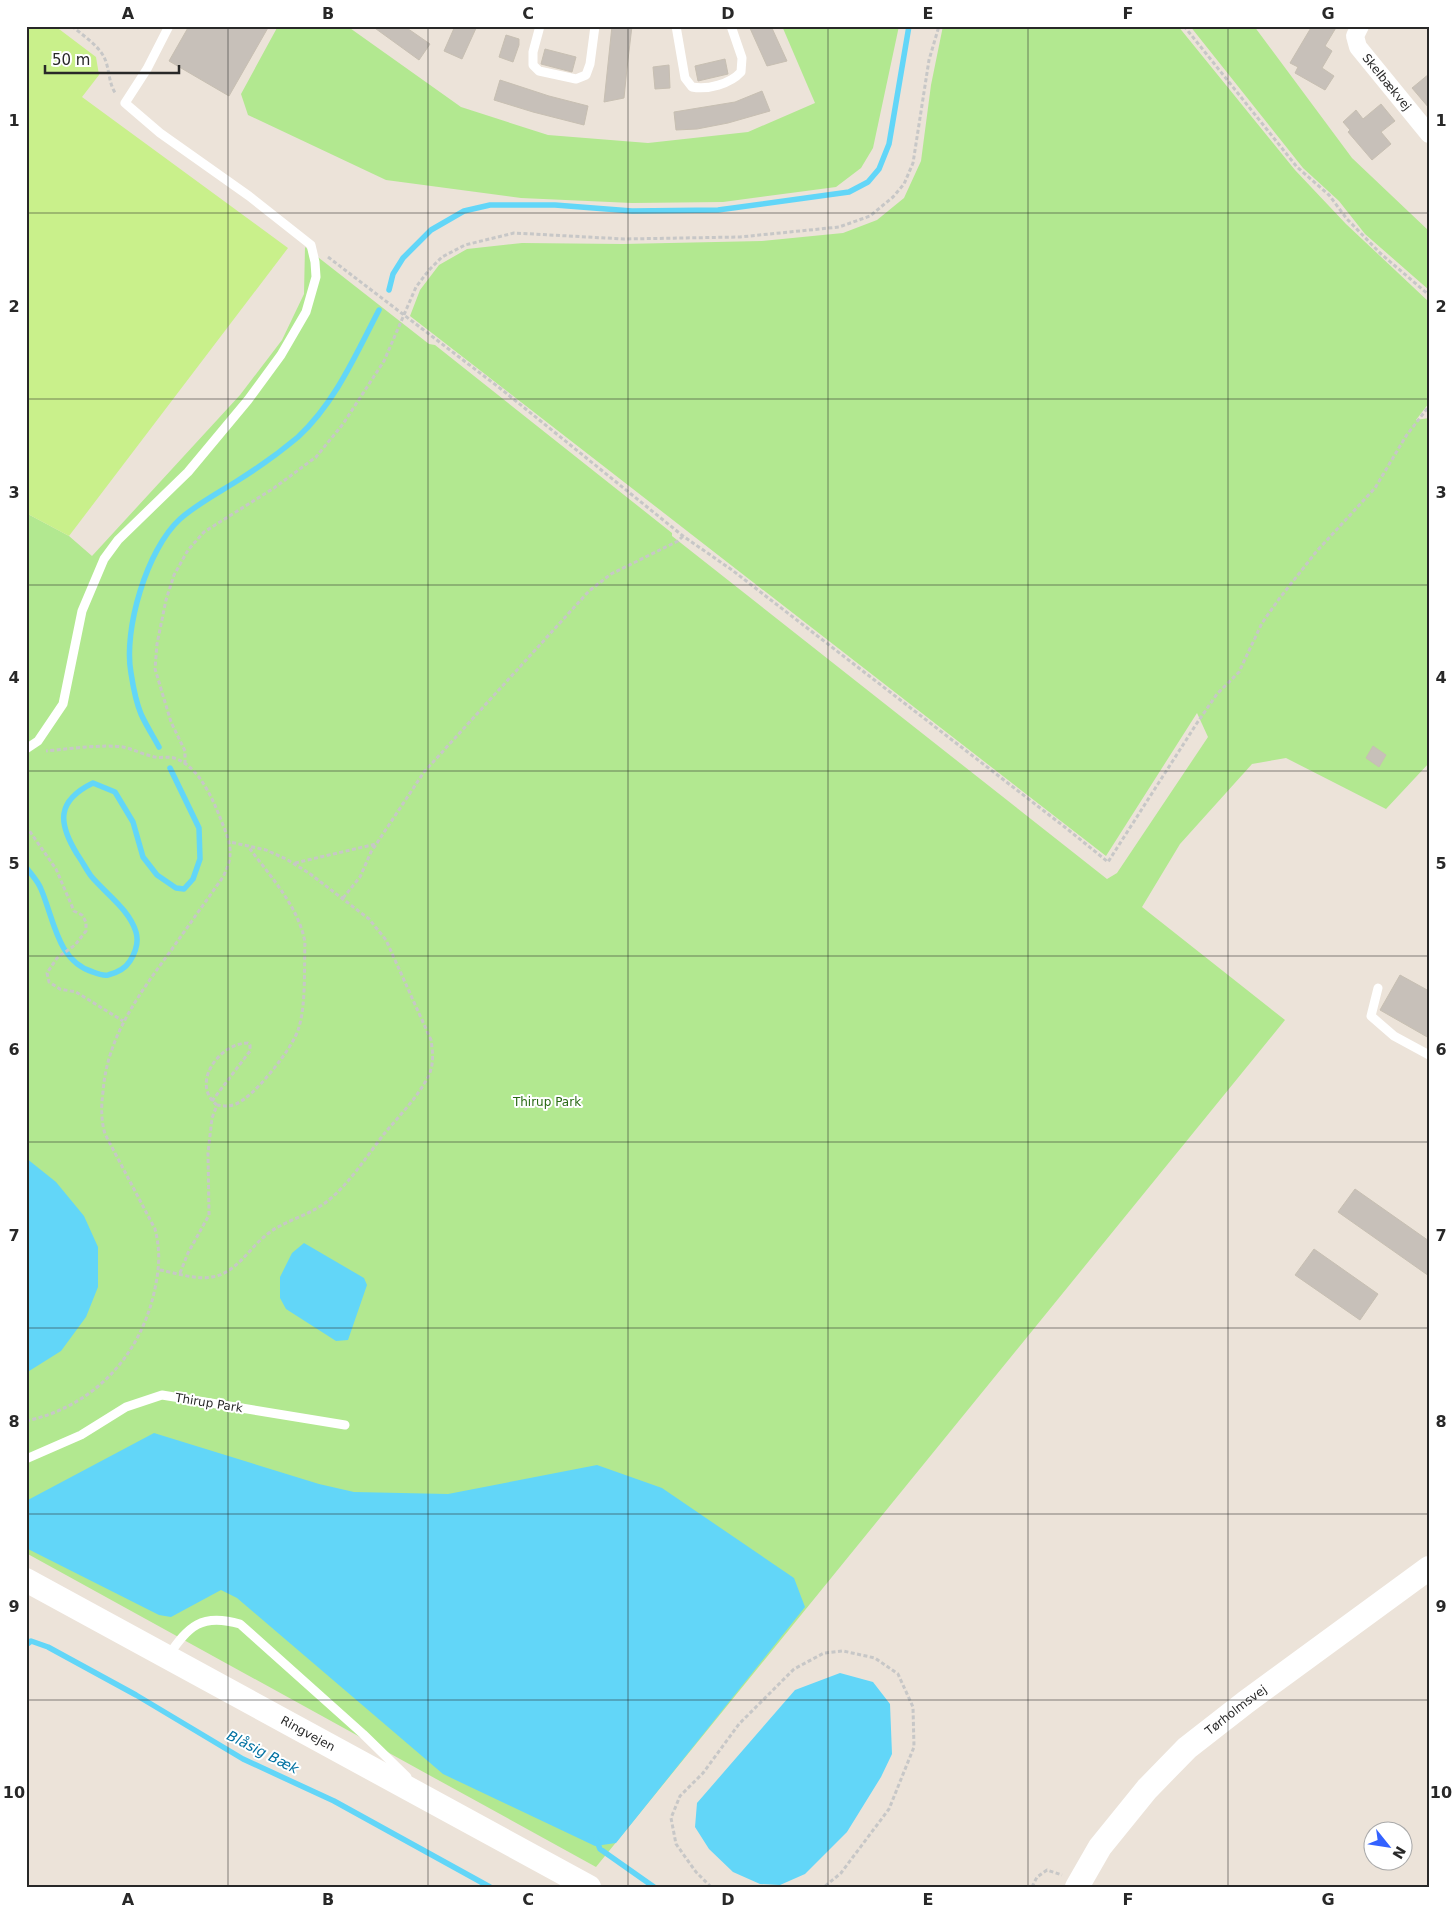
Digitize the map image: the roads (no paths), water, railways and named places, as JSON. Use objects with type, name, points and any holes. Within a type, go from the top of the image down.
[{"type":"main road","name":"Tørholmsvej","points":[[1078,1885],[1100,1847],[1147,1789],[1187,1748],[1246,1702],[1429,1568]]},
{"type":"main road","name":"Ringvejen","points":[[26,1580],[589,1887]]},
{"type":"street","name":"Skelbækvej","points":[[1360,26],[1355,36],[1358,47],[1429,134]]},
{"type":"lane","points":[[26,749],[38,741],[63,704],[82,611],[104,559],[118,540],[188,472],[248,400],[281,355],[306,312],[316,278],[311,245],[249,196],[160,133],[125,103],[147,69],[170,26]]},
{"type":"lane","points":[[540,26],[533,52],[533,65],[539,71],[576,79],[586,74],[590,64],[595,26]]},
{"type":"lane","points":[[676,26],[685,78],[692,87],[702,89],[734,80],[741,72],[742,58],[731,26]]},
{"type":"lane","points":[[1378,988],[1372,1016],[1394,1036],[1429,1055]]},
{"type":"lane","name":"Thirup Park","points":[[26,1459],[81,1434],[126,1407],[162,1395],[345,1425]]},
{"type":"lane","points":[[168,1657],[183,1635],[203,1621],[226,1620],[240,1624],[364,1734],[428,1799]]},
{"type":"water","points":[[26,1158],[56,1182],[84,1216],[98,1247],[98,1287],[86,1317],[61,1351],[26,1373]]},
{"type":"water","points":[[304,1243],[364,1278],[367,1285],[348,1340],[336,1341],[286,1309],[280,1298],[280,1277],[292,1253]]},
{"type":"water","points":[[154,1433],[319,1484],[354,1492],[448,1494],[597,1465],[662,1488],[794,1578],[805,1607],[616,1843],[595,1846],[443,1774],[237,1598],[221,1590],[171,1617],[159,1615],[26,1548],[26,1501]]},
{"type":"water","points":[[840,1673],[873,1682],[890,1704],[892,1754],[881,1777],[847,1832],[805,1874],[780,1885],[760,1884],[733,1872],[709,1849],[695,1827],[697,1803],[795,1690]]},
{"type":"waterway","points":[[389,290],[393,274],[403,258],[431,230],[464,211],[490,205],[555,205],[632,211],[718,210],[849,192],[868,182],[879,169],[889,144],[909,26]]},
{"type":"waterway","points":[[159,747],[143,718],[138,704],[129,655],[134,613],[140,591],[157,550],[168,532],[180,519],[268,460],[298,437],[311,424],[344,377],[379,310]]},
{"type":"waterway","points":[[26,867],[40,886],[58,938],[72,959],[81,967],[102,975],[111,974],[123,968],[130,961],[137,943],[133,924],[116,902],[91,876],[77,854],[66,832],[64,814],[72,797],[93,783],[115,792],[133,822],[143,857],[157,875],[176,888],[184,889],[193,879],[200,859],[199,828],[170,768]]},
{"type":"waterway","name":"Blåsig Bæk","points":[[26,1645],[31,1641],[48,1647],[136,1695],[243,1759],[334,1801],[490,1887]]},
{"type":"waterway","points":[[596,1839],[600,1849],[654,1887]]}]
